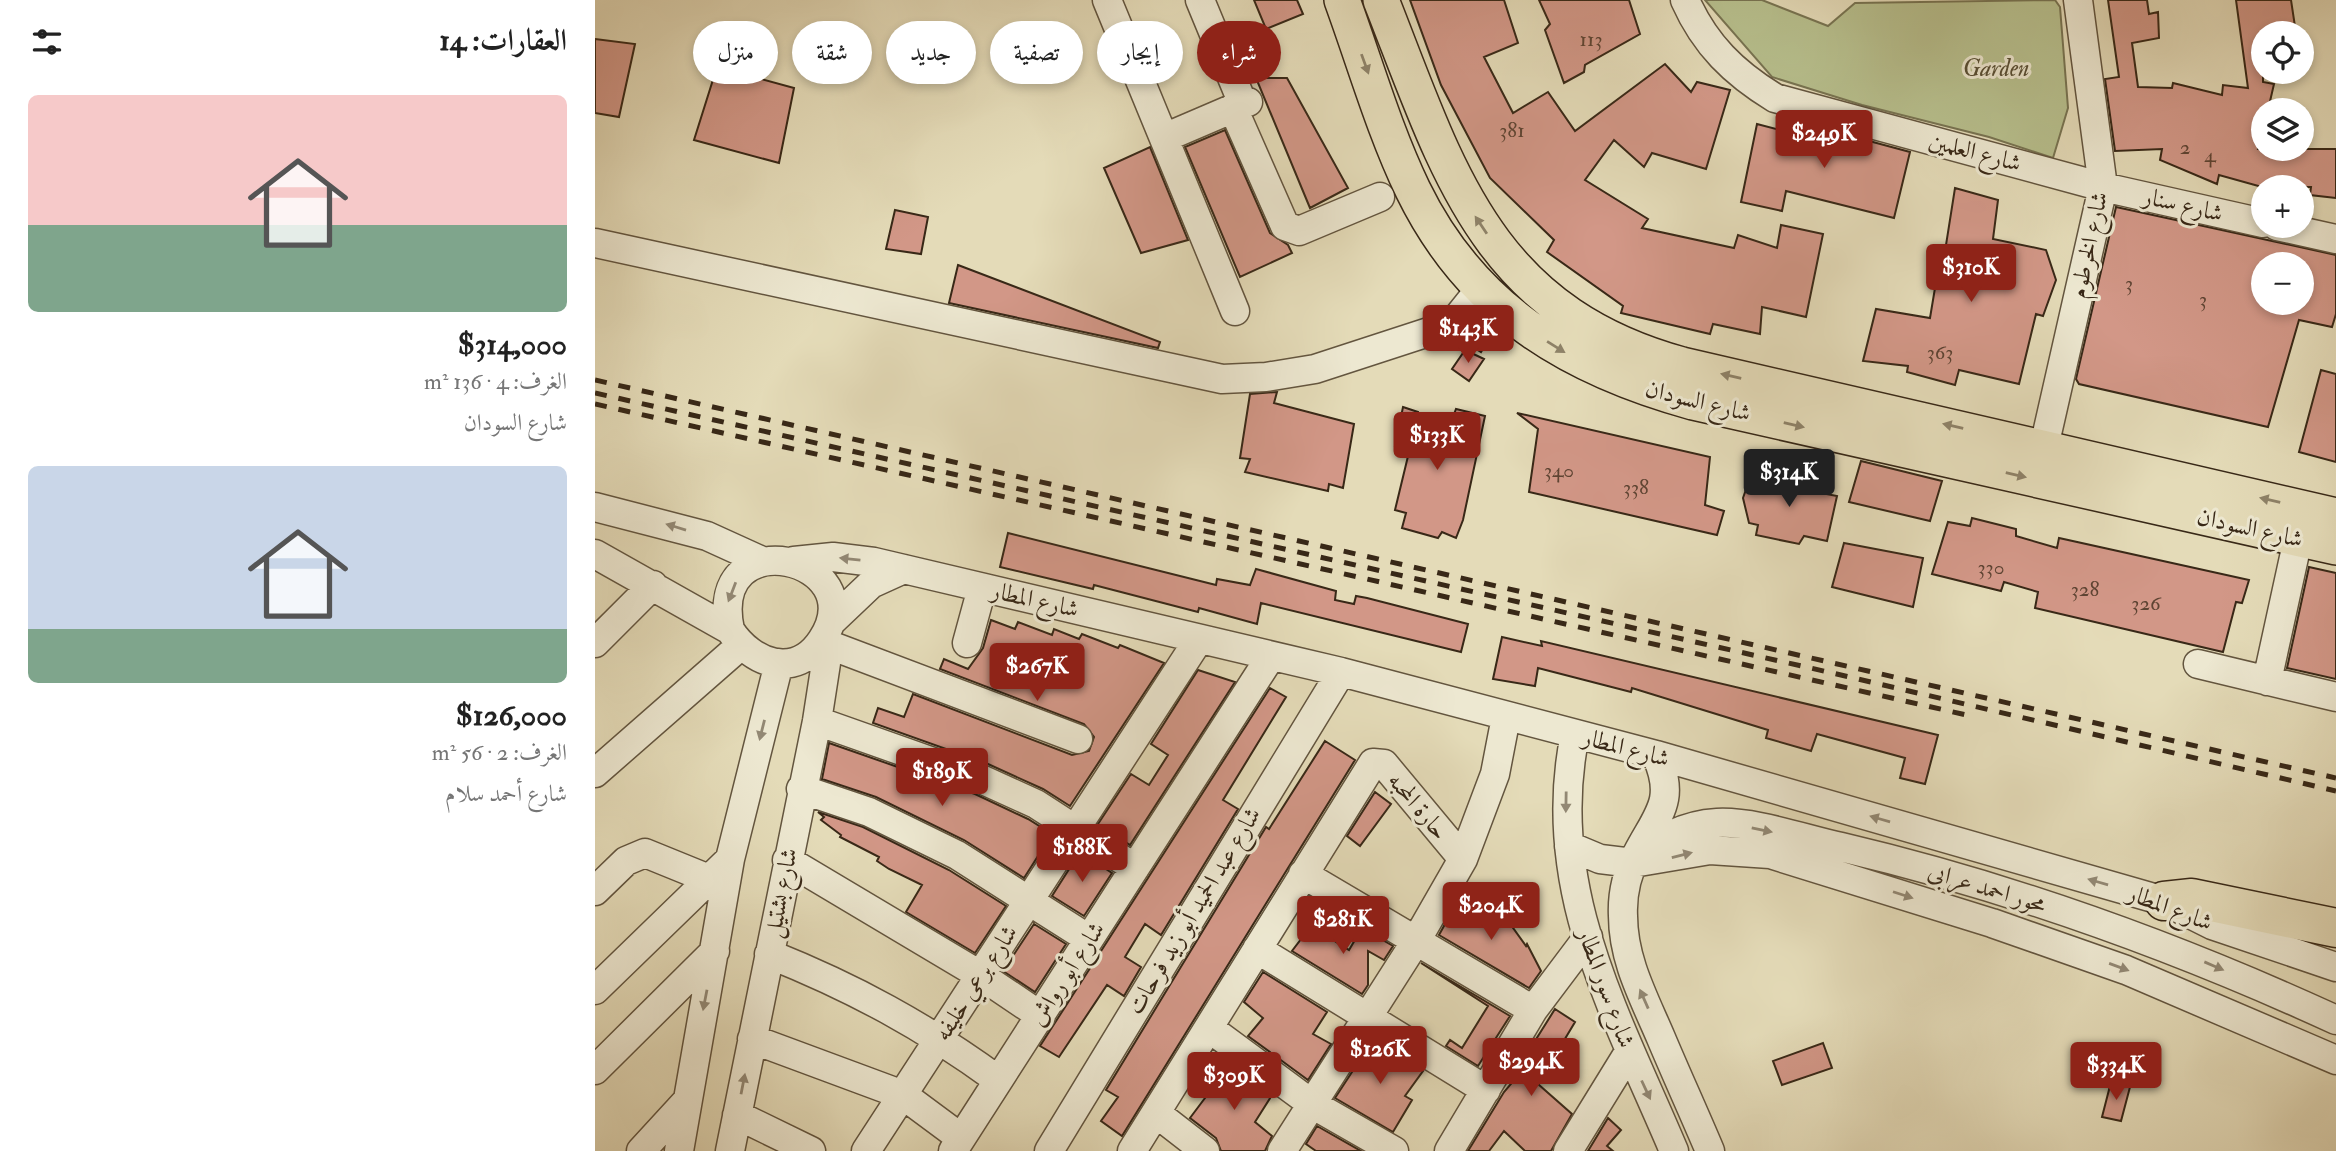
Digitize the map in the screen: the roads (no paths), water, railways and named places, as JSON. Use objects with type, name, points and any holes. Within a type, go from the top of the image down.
[{"type":"highway","points":[[2164,901],[2192,898],[2336,928]]},
{"type":"main road","name":"شارع السودان","points":[[1342,0],[1413,190],[1444,242],[1481,288],[1519,322],[1553,346],[1635,386],[1706,405],[2336,547]]},
{"type":"main road","name":"شارع السودان","points":[[1381,0],[1467,205],[1503,256],[1539,292],[1571,316],[1615,341],[1653,356],[2336,516]]},
{"type":"main road","points":[[1481,288],[1503,256]]},
{"type":"street","points":[[1107,0],[1235,311]]},
{"type":"street","points":[[1200,0],[1244,103],[1285,226],[1299,230],[1380,197]]},
{"type":"street","name":"شارع العلمين","points":[[1685,0],[1713,49],[1741,77],[1775,98],[2103,187]]},
{"type":"street","name":"شارع الخرطوم","points":[[2044,447],[2103,187],[2078,0]]},
{"type":"street","points":[[1164,138],[1244,103]]},
{"type":"street","name":"شارع سنار","points":[[2103,187],[2251,220]]},
{"type":"street","points":[[2314,234],[2336,239]]},
{"type":"street","points":[[595,243],[1222,379],[1266,377],[1315,369],[1444,327],[1457,318],[1481,288]]},
{"type":"street","points":[[595,507],[707,536],[762,561]]},
{"type":"street","points":[[2267,681],[2298,538]]},
{"type":"street","points":[[595,554],[653,585],[735,638],[758,658],[779,663],[807,656],[864,589],[904,569]]},
{"type":"street","name":"شارع المطار","points":[[794,561],[854,558],[1341,672],[1656,755],[2164,901],[2212,925],[2336,967]]},
{"type":"street","points":[[735,638],[727,614],[729,597],[736,581],[747,569],[762,561],[779,559],[794,561],[819,577],[831,605],[828,633]]},
{"type":"street","points":[[595,643],[653,585]]},
{"type":"street","points":[[967,643],[982,588]]},
{"type":"street","points":[[828,633],[1078,739]]},
{"type":"street","name":"شارع بشتيل","points":[[730,1151],[801,789],[817,721],[828,633]]},
{"type":"street","points":[[595,773],[735,638]]},
{"type":"street","name":"شارع برعي خليفه","points":[[866,1151],[1199,639]]},
{"type":"street","name":"شارع أبو رواش","points":[[957,1145],[1271,656]]},
{"type":"street","points":[[679,1151],[730,859],[779,663]]},
{"type":"street","points":[[2198,664],[2336,697]]},
{"type":"street","name":"شارع عبد الحميد أبو زيد فرحات","points":[[1049,1151],[1341,672]]},
{"type":"street","points":[[1282,1151],[1416,941],[1463,859],[1495,774],[1506,717]]},
{"type":"street","points":[[817,721],[981,779],[1036,804],[1074,831],[1135,867]]},
{"type":"street","name":"شارع سور المطار","points":[[1575,735],[1566,792],[1576,905],[1666,1146]]},
{"type":"street","name":"شارع سور المطار","points":[[1656,755],[1663,769],[1665,800],[1656,825],[1633,863],[1624,893],[1623,914],[1628,958],[1710,1151]]},
{"type":"street","name":"حارة المحبه","points":[[1303,874],[1371,767],[1377,762],[1384,764],[1463,859]]},
{"type":"street","points":[[801,789],[869,812],[957,855],[1089,939]]},
{"type":"street","name":"محور احمد عرابى","points":[[1633,863],[1665,838],[1703,825],[1735,824],[1801,838],[1931,870],[2059,910],[2198,959],[2336,1020]]},
{"type":"street","points":[[1569,846],[1600,859],[1633,863],[1710,850],[1770,854],[1992,923],[2103,961],[2203,1000],[2336,1060]]},
{"type":"street","points":[[595,891],[626,861],[645,853],[709,879]]},
{"type":"street","points":[[595,989],[730,859]]},
{"type":"street","points":[[787,860],[980,975],[1041,1016]]},
{"type":"street","points":[[1132,1151],[1303,874],[1533,1010]]},
{"type":"street","points":[[1449,1151],[1533,1010],[1588,937]]},
{"type":"street","points":[[1257,949],[1486,1090]]},
{"type":"street","points":[[595,1070],[715,951]]},
{"type":"street","points":[[769,954],[833,980],[940,1038],[998,1080]]},
{"type":"street","points":[[1209,1028],[1312,1104],[1394,1151]]},
{"type":"street","points":[[752,1039],[903,1095],[957,1145]]},
{"type":"street","points":[[1568,1151],[1629,1052]]},
{"type":"street","points":[[641,1151],[686,1102]]},
{"type":"street","points":[[1156,1113],[1205,1151]]},
{"type":"street","points":[[737,1115],[811,1151]]},
{"type":"railway","points":[[595,380],[2336,778]]},
{"type":"railway","points":[[595,393],[1828,672],[2336,791]]},
{"type":"railway","points":[[595,404],[1971,716]]},
{"type":"park label","name":"Garden","points":[[1996,68]]}]
